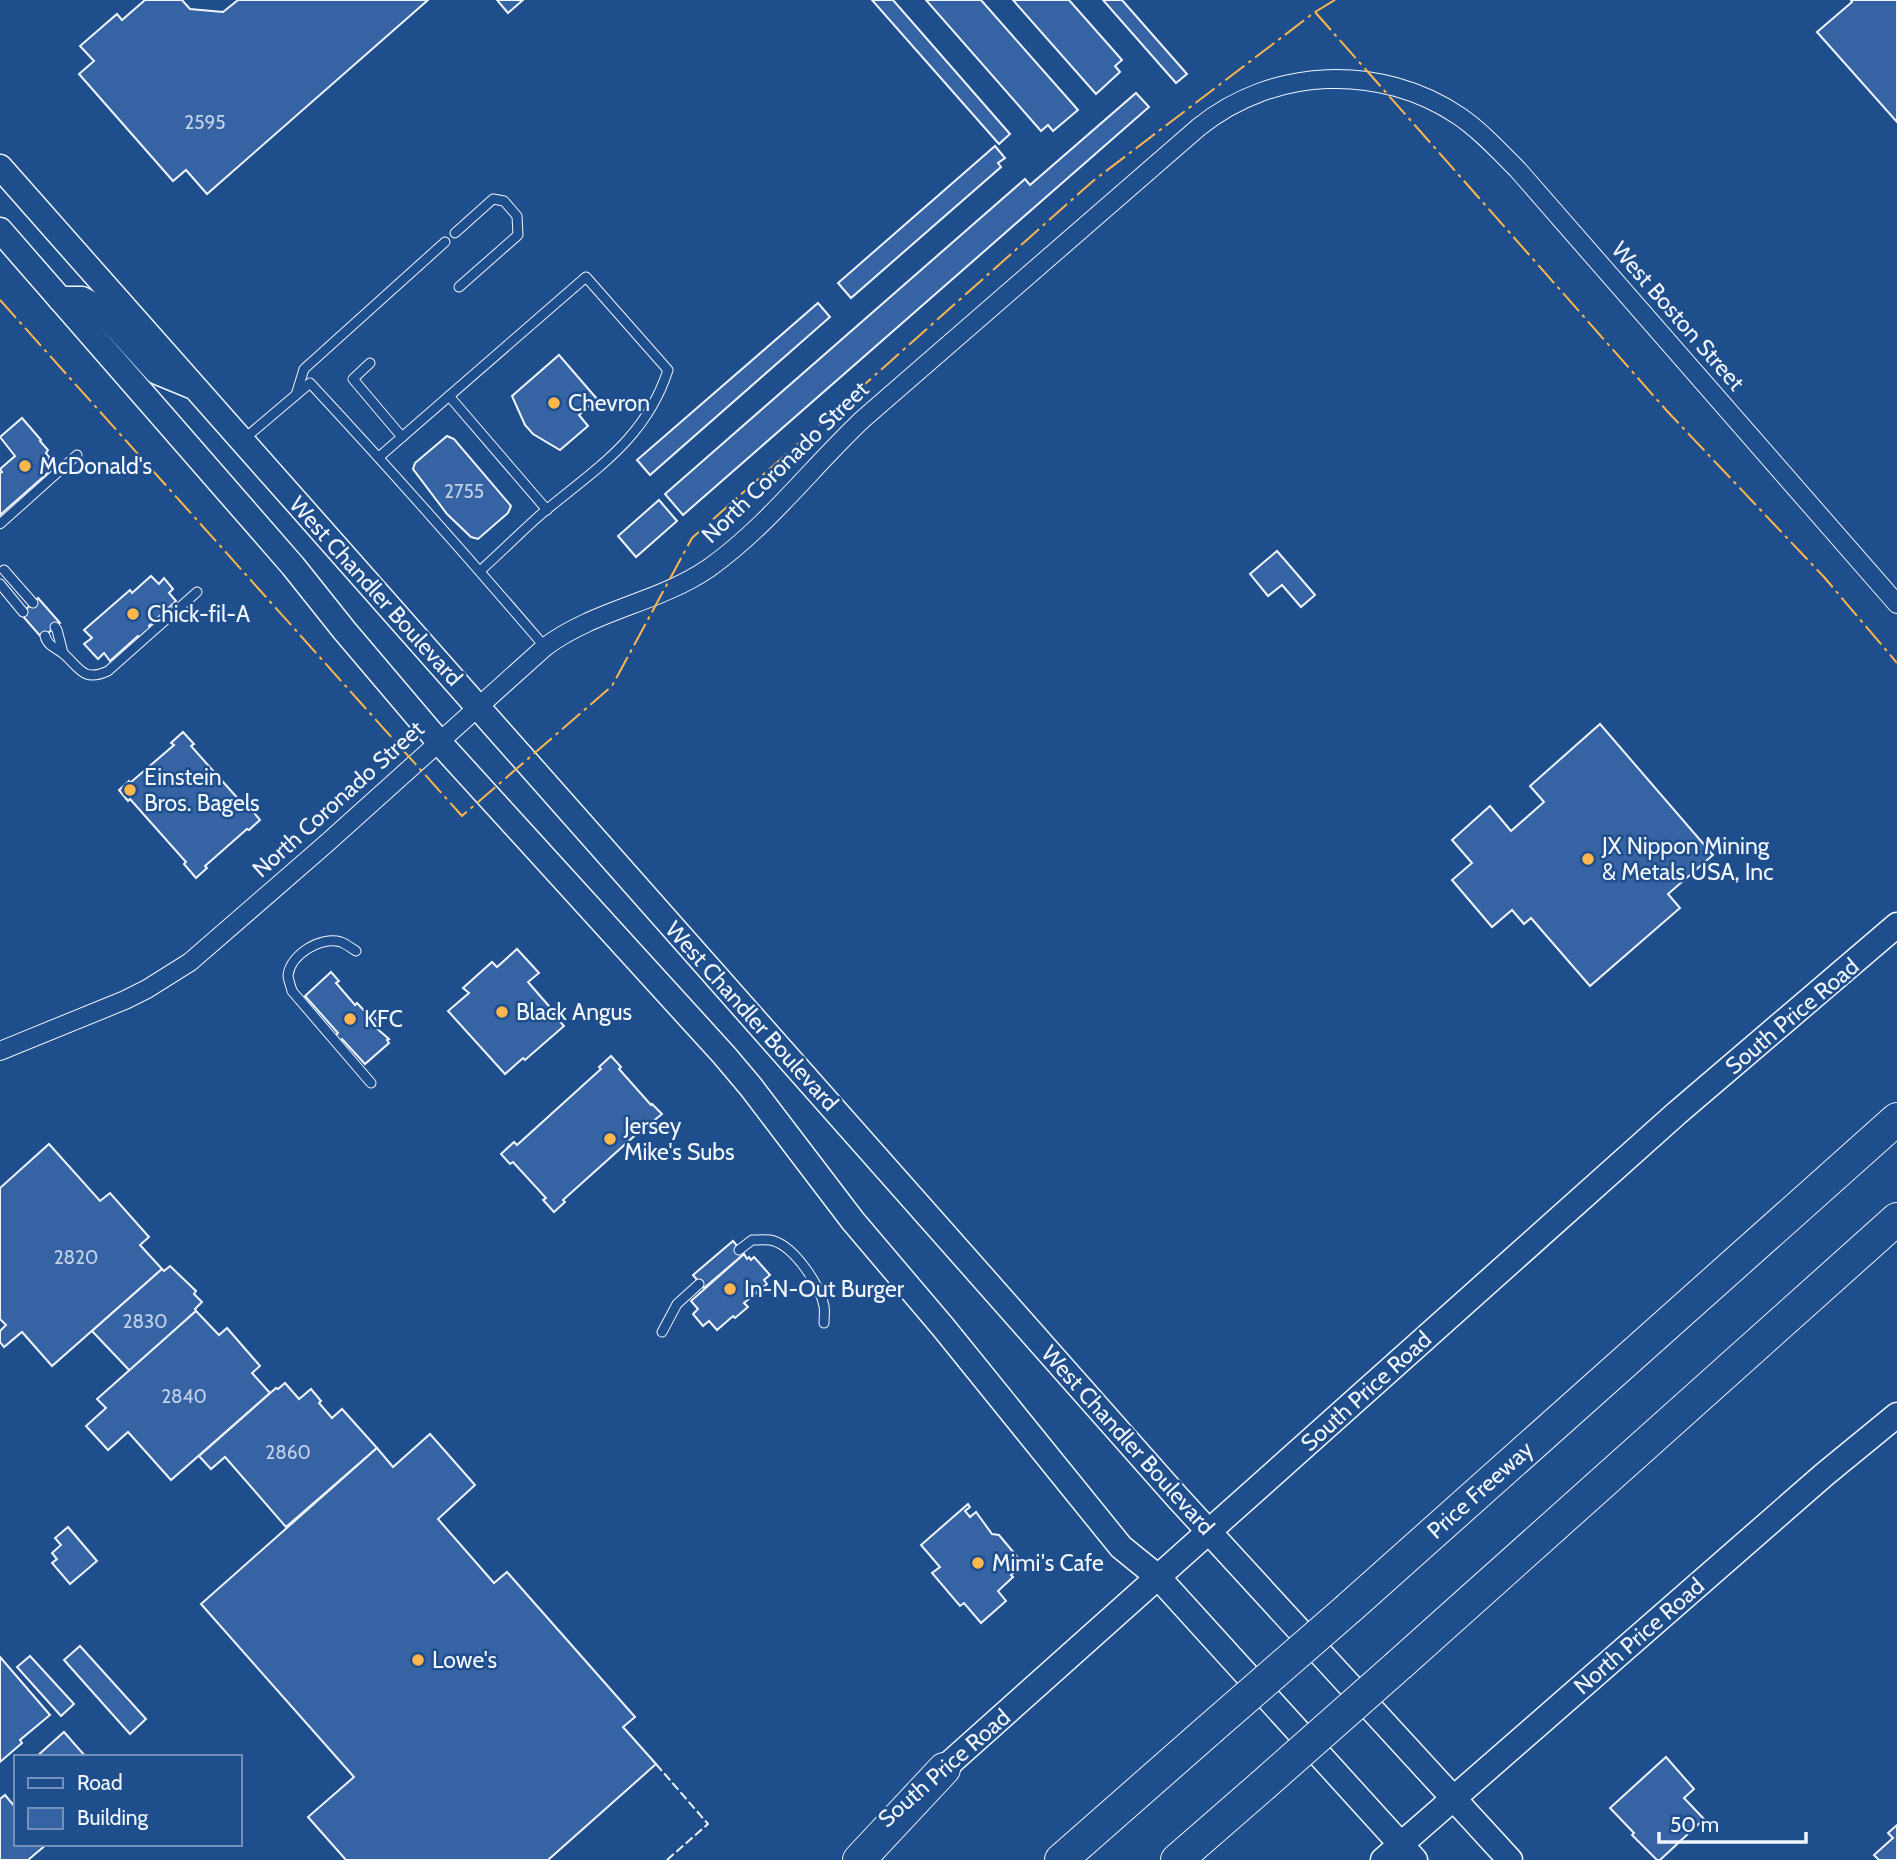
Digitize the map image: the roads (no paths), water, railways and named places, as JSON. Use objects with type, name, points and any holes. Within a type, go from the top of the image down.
[{"type":"highway","name":"Price Freeway","points":[[1062,1860],[1897,1119]]},
{"type":"highway","points":[[1177,1860],[1897,1219]]},
{"type":"highway","points":[[859,1860],[944,1769]]},
{"type":"main road","name":"West Chandler Boulevard","points":[[0,167],[1209,1532],[1510,1860]]},
{"type":"main road","name":"West Chandler Boulevard","points":[[0,230],[285,557],[439,741],[724,1055],[853,1221],[943,1327],[1121,1547],[1158,1577],[1400,1855]]},
{"type":"main road","points":[[60,299],[82,299],[93,306],[109,319],[157,372],[196,388]]},
{"type":"main road","name":"South Price Road","points":[[839,1860],[1670,1119],[1897,925]]},
{"type":"main road","name":"North Price Road","points":[[1400,1855],[1454,1798],[1897,1415]]},
{"type":"street","name":"North Coronado Street","points":[[0,1051],[125,1000],[190,962],[564,632],[686,582],[718,561],[744,540],[793,492],[863,418],[1226,106],[1261,91],[1307,80],[1363,79],[1400,87]]},
{"type":"street","name":"West Boston Street","points":[[1400,87],[1458,115],[1505,157],[1897,604]]},
{"type":"lane","points":[[455,233],[493,200],[504,201],[517,216],[518,235],[459,287]]},
{"type":"lane","points":[[295,396],[304,369],[445,242]]},
{"type":"lane","points":[[379,457],[586,277],[668,370],[663,386],[636,431],[617,452],[480,571]]},
{"type":"lane","points":[[370,363],[353,379],[402,437]]},
{"type":"lane","points":[[242,440],[310,383],[379,457],[545,647]]},
{"type":"lane","points":[[449,396],[548,510]]},
{"type":"lane","points":[[0,524],[77,456]]},
{"type":"lane","points":[[4,570],[33,603]]},
{"type":"lane","points":[[0,584],[23,612]]},
{"type":"lane","points":[[45,636],[51,647],[63,653],[77,670],[98,676],[108,671],[197,592]]},
{"type":"lane","points":[[55,627],[63,653]]},
{"type":"lane","points":[[356,951],[340,942],[328,942],[310,948],[299,955],[288,977],[292,991],[371,1083]]},
{"type":"lane","points":[[739,1250],[752,1240],[774,1241],[787,1248],[818,1287],[824,1306],[824,1323]]},
{"type":"lane","points":[[662,1332],[677,1304],[699,1284]]},
{"type":"place","name":"Chevron","points":[[554,403]]},
{"type":"place","name":"McDonald's","points":[[25,466]]},
{"type":"place","name":"Chick-fil-A","points":[[133,614]]},
{"type":"place","name":"Einstein Bros. Bagels","points":[[130,790]]},
{"type":"place","name":"JX Nippon Mining & Metals USA, Inc","points":[[1588,859]]},
{"type":"place","name":"Black Angus","points":[[502,1012]]},
{"type":"place","name":"KFC","points":[[350,1019]]},
{"type":"place","name":"Jersey Mike's Subs","points":[[610,1139]]},
{"type":"place","name":"In-N-Out Burger","points":[[730,1289]]},
{"type":"place","name":"Mimi's Cafe","points":[[978,1563]]},
{"type":"place","name":"Lowe's","points":[[418,1660]]}]
